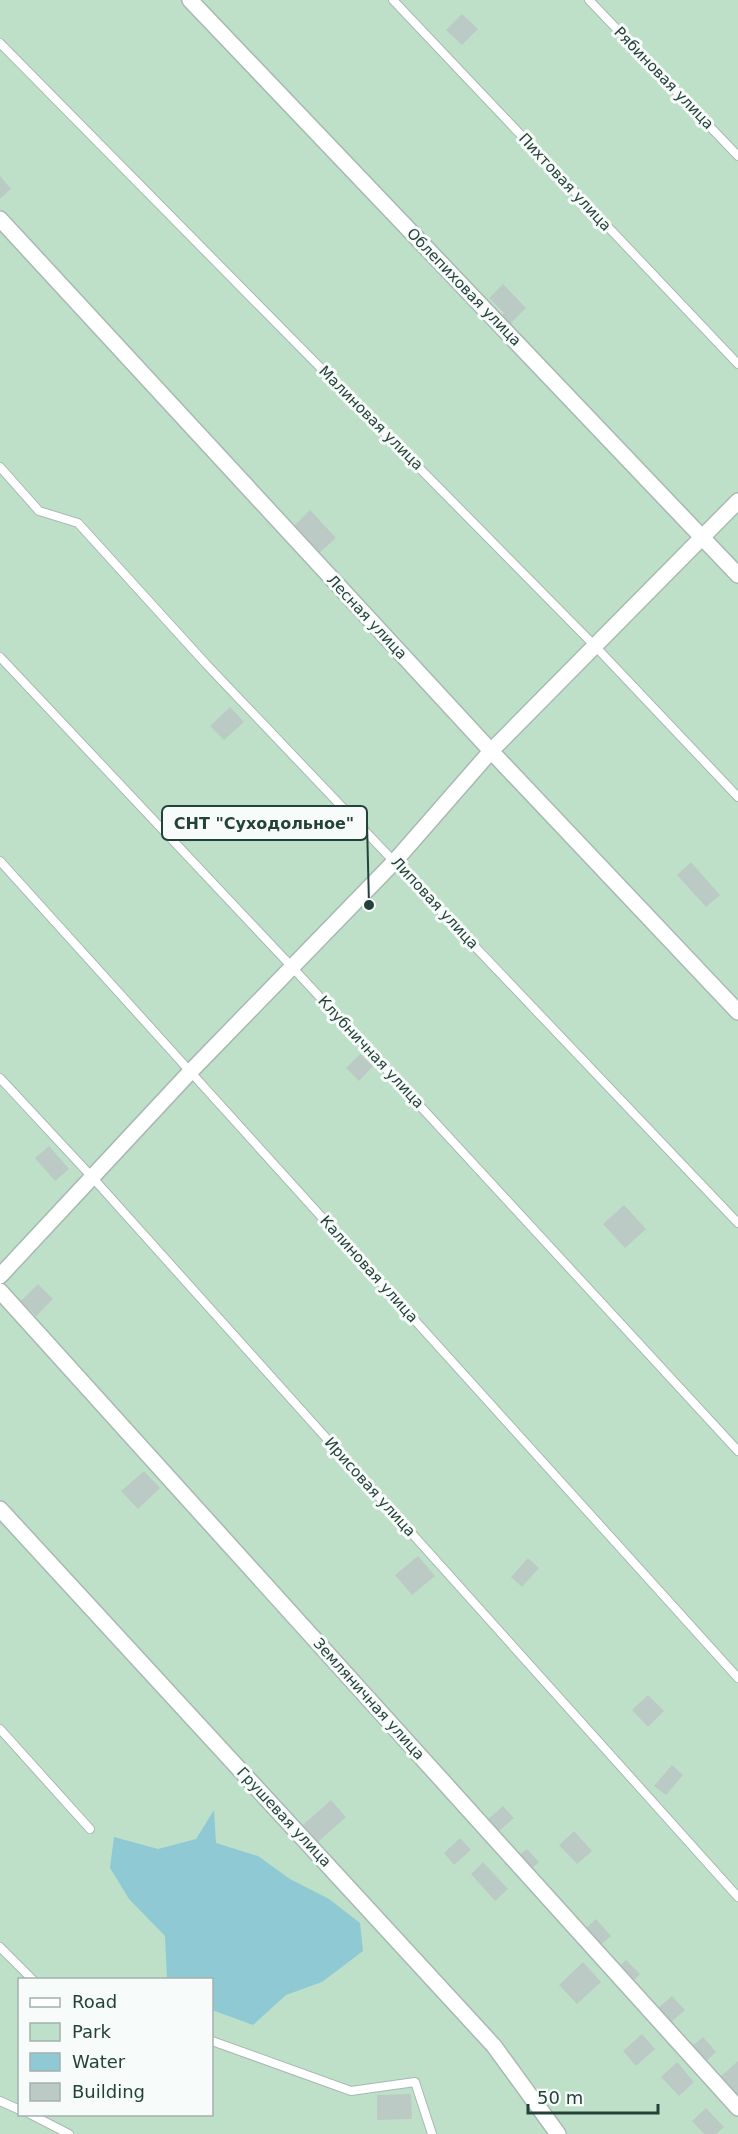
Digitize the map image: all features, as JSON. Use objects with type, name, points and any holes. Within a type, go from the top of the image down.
[{"type":"street","name":"Облепиховая улица","points":[[190,0],[738,575]]},
{"type":"street","name":"Лесная улица","points":[[0,219],[491,751],[738,1012]]},
{"type":"street","points":[[0,1276],[191,1071],[395,861],[491,751],[738,501]]},
{"type":"street","name":"Земляничная улица","points":[[0,1291],[738,2108]]},
{"type":"street","name":"Грушевая улица","points":[[0,1509],[494,2046],[558,2134]]},
{"type":"lane","name":"Пихтовая улица","points":[[393,0],[738,364]]},
{"type":"lane","name":"Рябиновая улица","points":[[589,0],[738,156]]},
{"type":"lane","name":"Малиновая улица","points":[[0,43],[594,645],[738,797]]},
{"type":"lane","name":"Липовая улица","points":[[0,467],[39,511],[78,523],[207,665],[738,1223]]},
{"type":"lane","name":"Клубничная улица","points":[[0,657],[293,968],[738,1451]]},
{"type":"lane","name":"Калиновая улица","points":[[0,861],[738,1678]]},
{"type":"lane","name":"Ирисовая улица","points":[[0,1078],[92,1177],[738,1897]]},
{"type":"lane","points":[[0,1729],[90,1829]]},
{"type":"lane","points":[[0,1947],[31,1978]]},
{"type":"lane","points":[[213,2041],[351,2091],[416,2082],[432,2134]]},
{"type":"lane","points":[[0,2101],[18,2109]]},
{"type":"lane","points":[[32,2116],[69,2134]]},
{"type":"green space","points":[[0,0],[738,0],[738,2134],[0,2134]]},
{"type":"water","points":[[214,1810],[216,1843],[258,1856],[290,1879],[329,1899],[360,1923],[363,1951],[322,1982],[286,1995],[253,2025],[213,2010],[213,1978],[167,1978],[165,1936],[129,1899],[110,1868],[114,1837],[158,1849],[196,1839]]},
{"type":"building","points":[[462,14],[478,29],[462,45],[446,30]]},
{"type":"building","points":[[0,176],[11,189],[0,199]]},
{"type":"building","points":[[503,284],[526,308],[507,327],[499,319],[504,313],[489,298]]},
{"type":"building","points":[[310,510],[336,538],[318,554],[293,527]]},
{"type":"building","points":[[230,707],[244,722],[224,740],[210,726]]},
{"type":"building","points":[[691,862],[720,895],[706,907],[677,875]]},
{"type":"building","points":[[360,1054],[373,1066],[359,1081],[346,1068]]},
{"type":"building","points":[[49,1146],[69,1169],[55,1181],[35,1158]]},
{"type":"building","points":[[624,1205],[646,1229],[625,1248],[603,1224]]},
{"type":"building","points":[[38,1284],[53,1299],[36,1316],[21,1301]]},
{"type":"building","points":[[144,1471],[160,1488],[138,1509],[121,1491]]},
{"type":"building","points":[[418,1556],[435,1576],[412,1595],[395,1575]]},
{"type":"building","points":[[528,1558],[539,1568],[522,1587],[511,1577]]},
{"type":"building","points":[[648,1695],[664,1711],[648,1727],[632,1710]]},
{"type":"building","points":[[672,1765],[683,1775],[666,1795],[654,1786]]},
{"type":"building","points":[[331,1800],[346,1817],[318,1842],[303,1825]]},
{"type":"building","points":[[503,1806],[514,1818],[496,1834],[485,1822]]},
{"type":"building","points":[[574,1831],[592,1851],[577,1864],[559,1845]]},
{"type":"building","points":[[460,1838],[471,1850],[454,1865],[444,1853]]},
{"type":"building","points":[[527,1849],[539,1862],[529,1871],[517,1857]]},
{"type":"building","points":[[483,1862],[508,1889],[495,1901],[471,1874]]},
{"type":"building","points":[[596,1919],[611,1936],[599,1946],[584,1930]]},
{"type":"building","points":[[626,1960],[640,1974],[630,1984],[616,1969]]},
{"type":"building","points":[[583,1962],[601,1982],[577,2004],[559,1985]]},
{"type":"building","points":[[672,1996],[685,2010],[671,2022],[658,2008]]},
{"type":"building","points":[[642,2034],[655,2049],[636,2066],[623,2051]]},
{"type":"building","points":[[703,2037],[716,2052],[704,2063],[690,2048]]},
{"type":"building","points":[[738,2061],[738,2099],[719,2078]]},
{"type":"building","points":[[677,2062],[694,2082],[679,2096],[661,2077]]},
{"type":"building","points":[[411,2094],[412,2119],[377,2120],[377,2095]]},
{"type":"building","points":[[706,2108],[724,2127],[716,2134],[704,2134],[692,2121]]},
{"type":"place","name":"СНТ \"Суходольное\"","points":[[369,905]]}]
